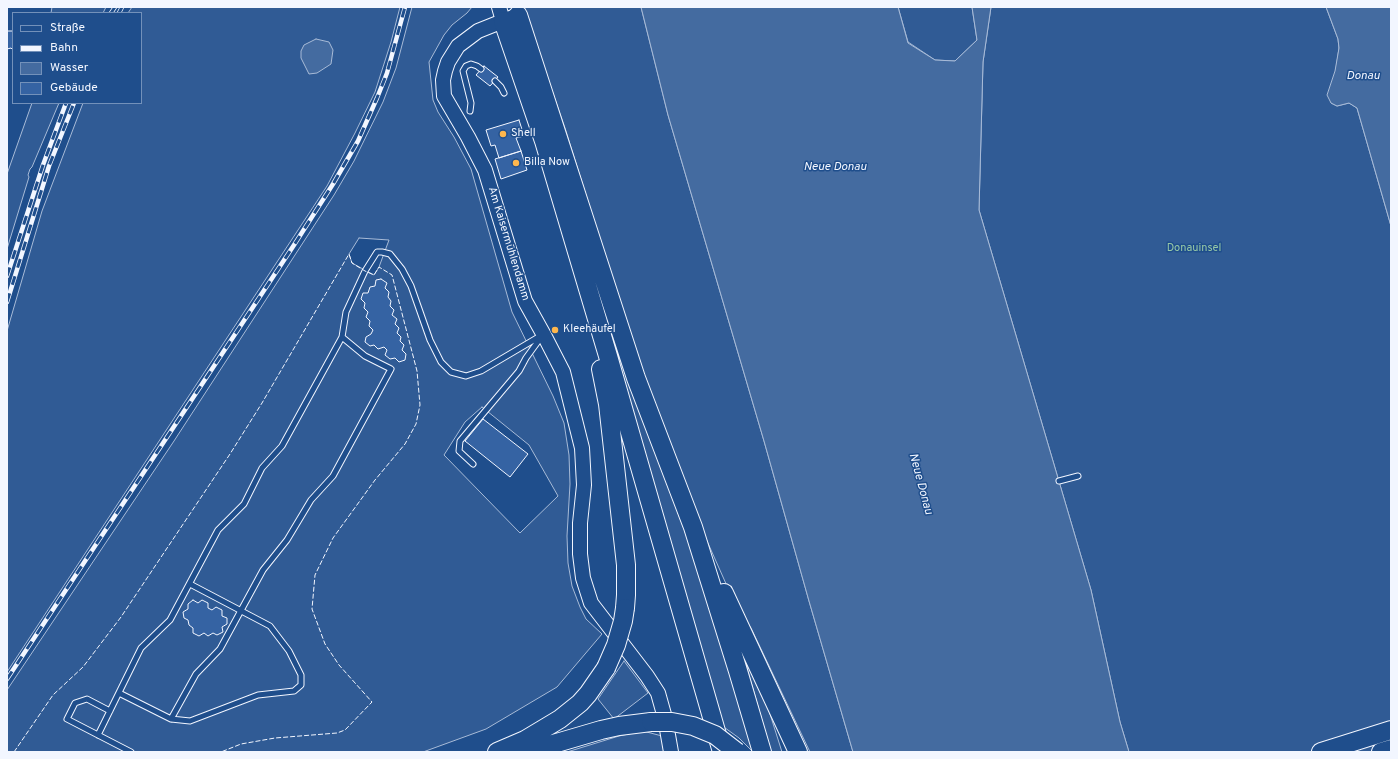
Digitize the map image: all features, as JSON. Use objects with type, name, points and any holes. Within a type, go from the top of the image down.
[{"type":"highway","points":[[509,13],[544,141],[722,752]]},
{"type":"highway","points":[[509,13],[636,378],[693,527],[736,663],[762,752]]},
{"type":"highway","points":[[497,752],[526,740],[560,719],[580,703],[588,694],[606,668],[617,639],[625,608],[626,565],[609,420],[590,295]]},
{"type":"highway","points":[[693,527],[798,752]]},
{"type":"highway","points":[[526,752],[601,730],[651,722],[681,724],[705,730],[737,752]]},
{"type":"highway","points":[[1321,752],[1391,730]]},
{"type":"highway","points":[[1381,752],[1391,749]]},
{"type":"street","name":"Am Kaisermühlendamm","points":[[509,13],[478,31],[458,46],[448,62],[445,71],[443,80],[444,96],[468,136],[485,170],[525,301],[544,334],[562,372],[582,448],[584,485],[580,522],[580,554],[585,584],[591,603],[647,676],[658,693],[665,718],[671,752]]},
{"type":"lane","points":[[470,112],[471,103],[463,71],[466,66],[471,64],[481,69]]},
{"type":"lane","points":[[495,81],[501,86],[504,93]]},
{"type":"lane","points":[[98,735],[140,648],[170,620],[218,530],[244,504],[262,468],[282,446],[342,337],[346,312],[365,271],[377,252],[390,254],[402,269],[410,286],[430,340],[441,362],[451,372],[466,376],[482,371],[544,334]]},
{"type":"lane","points":[[474,464],[459,451],[460,441],[519,371],[526,358],[544,334]]},
{"type":"lane","points":[[171,719],[196,674],[220,649],[263,570],[287,540],[311,500],[333,476],[391,369],[365,356],[342,337]]},
{"type":"lane","points":[[1059,481],[1078,476]]},
{"type":"lane","points":[[119,693],[171,719],[190,721],[258,694],[294,691],[301,685],[302,675],[289,651],[270,626],[190,584]]},
{"type":"lane","points":[[110,711],[87,699],[75,703],[67,719],[131,752]]},
{"type":"shaded area","points":[[52,7],[106,7],[104,12],[51,12]]},
{"type":"shaded area","points":[[132,7],[400,7],[391,42],[375,92],[327,186],[7,672],[7,331],[42,211],[83,104],[142,104],[142,12],[129,12]]},
{"type":"shaded area","points":[[412,7],[472,7],[452,25],[444,35],[429,62],[433,100],[438,112],[454,137],[471,169],[512,312],[553,396],[564,423],[569,455],[570,484],[567,536],[568,563],[572,586],[586,619],[602,634],[557,687],[486,729],[423,752],[7,752],[7,690],[174,441],[334,195],[354,161],[383,102],[396,68]],"holes":[[[359,238],[389,240],[379,267],[374,275],[352,263],[349,254]],[[482,407],[529,445],[558,496],[520,533],[444,455],[465,422]]]},
{"type":"shaded area","points":[[523,7],[641,7],[668,115],[764,441],[853,752],[810,752],[751,628],[735,604],[691,505],[629,333],[565,128]]},
{"type":"shaded area","points":[[898,7],[972,7],[977,40],[955,61],[935,60],[908,42]]},
{"type":"shaded area","name":"Donauinsel","points":[[991,7],[1326,7],[1338,39],[1339,48],[1331,103],[1337,106],[1349,103],[1357,108],[1391,226],[1391,752],[1129,752],[1120,722],[1091,590],[979,210],[983,62]]},
{"type":"shaded area","points":[[32,104],[59,104],[30,169],[28,175],[29,177],[7,249],[7,174]]},
{"type":"shaded area","points":[[577,221],[655,451],[707,591],[753,752],[739,738],[721,725]]},
{"type":"shaded area","points":[[740,643],[764,695],[782,752],[771,752]]},
{"type":"shaded area","points":[[624,661],[648,693],[614,719],[598,699]]},
{"type":"shaded area","points":[[643,731],[662,736],[664,752],[567,752],[619,736]]},
{"type":"water","name":"Neue Donau","points":[[641,7],[898,7],[908,43],[935,60],[955,61],[977,40],[972,7],[991,7],[983,62],[979,210],[1091,590],[1120,722],[1129,752],[853,752],[764,441],[668,115]]},
{"type":"water","name":"Donau","points":[[1326,7],[1391,7],[1391,226],[1357,108],[1349,103],[1337,106],[1331,103],[1327,95],[1335,71],[1339,48],[1338,39]]},
{"type":"water","points":[[316,39],[329,42],[333,50],[331,64],[317,73],[309,74],[301,58],[301,51],[304,45]]},
{"type":"building","points":[[7,31],[12,31],[12,49],[7,49]]},
{"type":"building","points":[[484,66],[498,77],[490,86],[476,75]]},
{"type":"building","points":[[519,120],[524,136],[516,138],[521,151],[499,158],[495,145],[491,146],[486,130]]},
{"type":"building","points":[[521,151],[527,170],[501,179],[495,159]]},
{"type":"building","points":[[381,279],[387,283],[385,288],[389,292],[388,297],[391,301],[390,306],[394,310],[392,315],[397,319],[395,324],[399,328],[397,333],[401,337],[400,341],[404,345],[402,350],[406,354],[405,360],[399,362],[395,358],[390,359],[385,355],[387,350],[384,347],[378,349],[374,345],[370,346],[365,342],[366,337],[371,334],[373,330],[369,326],[370,321],[366,317],[368,312],[364,308],[365,303],[361,299],[363,293],[368,293],[370,287],[375,286],[376,280]]},
{"type":"building","points":[[483,419],[528,454],[510,477],[465,441]]},
{"type":"building","points":[[193,600],[198,603],[202,600],[208,603],[208,608],[212,610],[216,607],[222,610],[222,616],[227,618],[227,624],[222,627],[223,632],[217,635],[213,633],[208,636],[204,633],[199,636],[193,633],[193,628],[189,625],[188,620],[184,618],[183,612],[188,609],[188,604]]},
{"type":"railway","points":[[112,12],[115,7]]},
{"type":"railway","points":[[120,12],[122,7]]},
{"type":"railway","points":[[7,679],[333,184],[358,141],[377,98],[387,73],[405,7]]},
{"type":"railway","points":[[7,276],[43,165],[66,104]]},
{"type":"railway","points":[[7,302],[49,166],[74,104]]},
{"type":"fence","points":[[14,752],[53,695],[83,667],[121,617],[230,454],[262,403],[349,254],[352,263],[365,271],[374,275],[379,267],[392,275],[417,371],[420,405],[416,424],[405,444],[375,480],[333,538],[315,575],[312,609],[325,644],[339,665],[372,702],[345,730],[337,733],[275,738],[241,744],[221,752]]},
{"type":"place","name":"Shell","points":[[503,134]]},
{"type":"place","name":"Billa Now","points":[[516,163]]},
{"type":"place","name":"Kleehäufel","points":[[555,330]]}]
